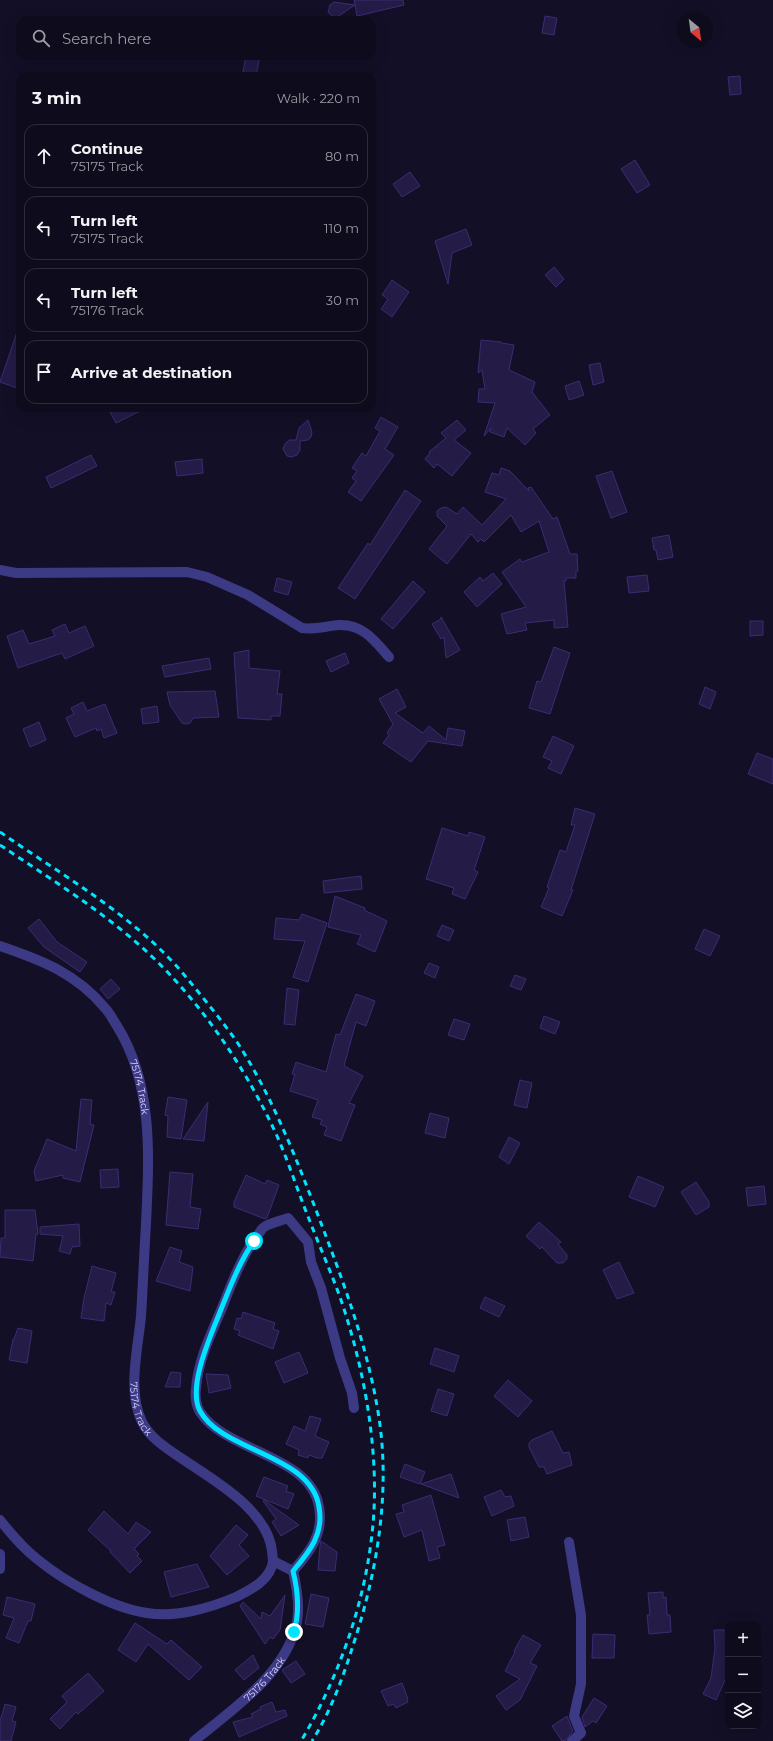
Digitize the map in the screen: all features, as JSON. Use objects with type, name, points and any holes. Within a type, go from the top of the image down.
[{"type":"street","points":[[0,570],[16,573],[187,572],[207,577],[248,595],[302,628],[312,629],[340,625],[360,628],[371,636],[389,657]]},
{"type":"street","name":"75174 Track","points":[[0,946],[39,959],[62,971],[80,984],[106,1008],[127,1042],[142,1088],[147,1126],[148,1176],[134,1395],[142,1421],[152,1437],[250,1508],[265,1527],[271,1541],[273,1561]]},
{"type":"street","points":[[0,1520],[16,1540],[38,1560],[65,1578],[106,1600],[147,1613],[167,1615],[215,1606],[254,1588],[267,1575],[273,1561],[293,1571],[309,1553],[317,1540],[320,1529],[321,1517],[319,1503],[314,1491],[304,1478],[276,1460],[220,1432],[206,1420],[199,1410],[196,1389],[204,1349],[240,1263],[264,1227],[288,1218],[308,1242],[311,1262],[321,1288],[340,1358],[352,1393],[354,1408]]},
{"type":"street","points":[[569,1542],[581,1615],[581,1684],[574,1716],[581,1733],[572,1741]]},
{"type":"street","points":[[0,1554],[0,1569]]},
{"type":"street","name":"75176 Track","points":[[194,1741],[237,1706],[271,1673],[283,1657],[297,1621],[298,1592],[293,1571]]},
{"type":"building","points":[[354,0],[403,0],[404,5],[357,16]]},
{"type":"building","points":[[334,2],[355,5],[338,16],[332,16],[328,12],[330,5]]},
{"type":"building","points":[[545,16],[557,18],[554,35],[542,33]]},
{"type":"building","points":[[245,60],[259,60],[257,72],[243,72]]},
{"type":"building","points":[[740,76],[741,94],[730,95],[728,77]]},
{"type":"building","points":[[635,160],[650,185],[637,193],[621,169]]},
{"type":"building","points":[[410,172],[420,186],[402,197],[393,184]]},
{"type":"building","points":[[466,229],[472,245],[452,253],[448,284],[435,241]]},
{"type":"building","points":[[554,267],[564,279],[556,287],[545,275]]},
{"type":"building","points":[[392,280],[409,292],[392,317],[381,309],[388,299],[382,295]]},
{"type":"building","points":[[16,335],[16,388],[0,382]]},
{"type":"building","points":[[481,340],[514,345],[509,370],[535,382],[532,392],[550,415],[533,429],[536,433],[525,445],[507,428],[504,437],[490,432],[491,428],[484,436],[495,403],[478,402],[479,389],[485,389],[482,370],[478,373]]},
{"type":"building","points":[[600,363],[604,382],[593,385],[589,365]]},
{"type":"building","points":[[579,381],[584,395],[569,400],[565,386]]},
{"type":"building","points":[[110,412],[138,412],[116,423]]},
{"type":"building","points":[[381,417],[398,427],[385,449],[394,455],[361,501],[348,492],[356,481],[352,478],[357,471],[352,468],[362,453],[366,456],[380,431],[375,428]]},
{"type":"building","points":[[308,420],[312,432],[311,437],[308,440],[300,441],[300,450],[297,455],[292,457],[287,456],[283,449],[285,444],[289,440],[296,440],[299,428]]},
{"type":"building","points":[[457,420],[466,430],[454,440],[471,453],[452,476],[437,464],[434,468],[425,459],[430,453],[429,452],[446,438],[441,433]]},
{"type":"building","points":[[91,455],[97,466],[51,488],[46,477]]},
{"type":"building","points":[[202,459],[203,473],[177,476],[175,462]]},
{"type":"building","points":[[501,468],[510,471],[529,491],[528,488],[531,487],[553,519],[557,517],[570,554],[577,554],[578,571],[576,571],[576,578],[566,578],[566,581],[564,581],[568,627],[554,628],[554,620],[525,623],[527,630],[507,634],[501,614],[526,607],[502,572],[520,559],[522,562],[549,552],[539,521],[521,532],[511,515],[484,542],[481,539],[478,542],[471,534],[447,564],[429,549],[447,526],[437,516],[437,511],[441,508],[446,507],[457,514],[463,507],[482,525],[506,499],[485,492],[492,473],[499,475]]},
{"type":"building","points":[[612,471],[627,512],[611,518],[596,476]]},
{"type":"building","points":[[405,490],[421,501],[355,599],[338,588],[368,543],[370,545]]},
{"type":"building","points":[[669,535],[673,557],[658,560],[656,550],[654,550],[652,538]]},
{"type":"building","points":[[493,573],[502,584],[477,607],[464,592],[480,577],[483,581]]},
{"type":"building","points":[[647,575],[649,591],[629,593],[627,577]]},
{"type":"building","points":[[277,578],[292,582],[288,595],[274,591]]},
{"type":"building","points":[[413,581],[425,592],[393,629],[381,619]]},
{"type":"building","points":[[441,617],[460,650],[446,658],[444,637],[441,639],[432,624],[441,619]]},
{"type":"building","points":[[750,621],[763,621],[763,635],[750,636]]},
{"type":"building","points":[[65,624],[69,633],[85,626],[94,646],[65,659],[62,653],[18,668],[7,636],[23,630],[29,644],[55,636],[52,630]]},
{"type":"building","points":[[554,647],[570,653],[550,714],[529,708],[537,681],[541,682]]},
{"type":"building","points":[[249,650],[249,668],[280,671],[277,694],[282,694],[280,716],[271,716],[271,720],[238,718],[234,653]]},
{"type":"building","points":[[345,653],[349,663],[331,672],[326,661]]},
{"type":"building","points":[[209,658],[211,669],[165,677],[162,666]]},
{"type":"building","points":[[705,687],[716,692],[710,709],[699,704]]},
{"type":"building","points":[[397,689],[406,707],[395,713],[423,733],[429,726],[446,740],[448,728],[465,731],[462,746],[428,741],[411,762],[383,743],[389,735],[387,733],[393,724],[379,699]]},
{"type":"building","points":[[215,691],[219,717],[193,718],[190,723],[186,724],[182,723],[170,705],[167,692]]},
{"type":"building","points":[[83,702],[87,711],[105,704],[117,733],[104,738],[101,729],[97,731],[96,728],[75,737],[66,718],[74,714],[71,708]]},
{"type":"building","points":[[157,706],[159,722],[143,724],[141,709]]},
{"type":"building","points":[[39,722],[46,740],[30,747],[23,729]]},
{"type":"building","points":[[553,736],[574,746],[561,774],[548,768],[552,761],[543,757]]},
{"type":"building","points":[[757,753],[773,759],[773,784],[748,774]]},
{"type":"building","points":[[575,808],[595,814],[571,890],[573,890],[562,916],[541,907],[549,888],[547,887],[560,850],[566,852],[575,825],[571,825]]},
{"type":"building","points":[[442,828],[468,836],[469,832],[485,837],[474,870],[478,872],[465,899],[452,894],[454,888],[426,879]]},
{"type":"building","points":[[361,876],[362,889],[324,893],[323,881]]},
{"type":"building","points":[[335,896],[365,908],[364,910],[387,921],[375,952],[357,944],[361,935],[328,927]]},
{"type":"building","points":[[302,914],[327,923],[308,982],[293,977],[305,941],[274,939],[276,918],[299,920]]},
{"type":"building","points":[[39,919],[57,942],[87,962],[80,972],[44,947],[28,928]]},
{"type":"building","points":[[442,925],[454,930],[449,941],[437,936]]},
{"type":"building","points":[[704,929],[720,936],[710,956],[695,949]]},
{"type":"building","points":[[429,963],[439,967],[435,978],[424,973]]},
{"type":"building","points":[[515,975],[526,979],[521,990],[510,986]]},
{"type":"building","points":[[111,979],[120,989],[108,999],[100,989]]},
{"type":"building","points":[[287,988],[299,990],[295,1025],[284,1024]]},
{"type":"building","points":[[356,994],[375,1001],[366,1026],[356,1022],[344,1066],[363,1076],[349,1103],[355,1105],[341,1141],[324,1135],[327,1127],[320,1124],[322,1120],[312,1117],[318,1100],[290,1091],[295,1074],[292,1074],[296,1062],[326,1072],[336,1034],[340,1035]]},
{"type":"building","points":[[544,1016],[560,1022],[555,1034],[540,1028]]},
{"type":"building","points":[[454,1019],[470,1024],[464,1040],[448,1035]]},
{"type":"building","points":[[520,1080],[532,1083],[527,1108],[514,1105]]},
{"type":"building","points":[[168,1097],[187,1100],[181,1139],[167,1137],[168,1116],[165,1115]]},
{"type":"building","points":[[81,1099],[92,1100],[90,1124],[94,1125],[80,1182],[63,1178],[63,1175],[36,1181],[34,1171],[47,1139],[76,1151]]},
{"type":"building","points":[[208,1102],[204,1141],[183,1139]]},
{"type":"building","points":[[430,1113],[449,1118],[445,1138],[425,1133]]},
{"type":"building","points":[[509,1137],[520,1143],[509,1164],[499,1157]]},
{"type":"building","points":[[118,1169],[119,1187],[101,1188],[100,1170]]},
{"type":"building","points":[[170,1172],[193,1174],[190,1207],[201,1209],[198,1229],[166,1225]]},
{"type":"building","points":[[246,1175],[265,1184],[267,1180],[279,1185],[267,1218],[265,1219],[234,1207],[234,1202]]},
{"type":"building","points":[[638,1176],[664,1187],[655,1207],[629,1197]]},
{"type":"building","points":[[696,1182],[709,1202],[709,1207],[696,1215],[681,1192]]},
{"type":"building","points":[[764,1186],[766,1204],[748,1206],[746,1188]]},
{"type":"building","points":[[5,1210],[35,1210],[38,1234],[36,1234],[33,1261],[0,1257],[1,1238],[5,1238]]},
{"type":"building","points":[[539,1222],[561,1242],[558,1244],[567,1255],[567,1259],[563,1263],[557,1263],[542,1247],[540,1249],[526,1236]]},
{"type":"building","points":[[79,1224],[80,1246],[72,1247],[70,1254],[59,1251],[63,1236],[40,1234],[40,1227]]},
{"type":"building","points":[[170,1247],[182,1251],[179,1262],[193,1267],[190,1291],[156,1281]]},
{"type":"building","points":[[619,1262],[634,1293],[617,1299],[603,1270]]},
{"type":"building","points":[[92,1266],[116,1273],[111,1292],[115,1292],[111,1305],[106,1303],[104,1321],[81,1318],[84,1298]]},
{"type":"building","points":[[485,1297],[505,1306],[499,1317],[480,1308]]},
{"type":"building","points":[[243,1312],[275,1323],[273,1329],[279,1331],[273,1349],[238,1335],[240,1331],[234,1329],[237,1318],[241,1319]]},
{"type":"building","points":[[18,1328],[32,1331],[27,1363],[9,1360],[13,1339]]},
{"type":"building","points":[[435,1348],[459,1356],[454,1372],[430,1364]]},
{"type":"building","points":[[299,1352],[308,1373],[284,1383],[275,1362]]},
{"type":"building","points":[[171,1372],[181,1373],[180,1387],[165,1387]]},
{"type":"building","points":[[206,1374],[228,1375],[231,1388],[209,1393]]},
{"type":"building","points":[[508,1380],[532,1401],[518,1417],[494,1396]]},
{"type":"building","points":[[438,1389],[454,1394],[447,1416],[431,1411]]},
{"type":"building","points":[[310,1416],[321,1419],[315,1436],[329,1442],[322,1458],[309,1455],[308,1458],[298,1455],[299,1450],[286,1444],[294,1426],[305,1431]]},
{"type":"building","points":[[552,1431],[563,1453],[569,1452],[572,1465],[547,1474],[544,1467],[539,1467],[529,1447],[529,1443],[532,1440]]},
{"type":"building","points":[[405,1464],[425,1472],[420,1484],[400,1477]]},
{"type":"building","points":[[451,1474],[459,1498],[421,1484]]},
{"type":"building","points":[[264,1477],[288,1486],[286,1491],[294,1494],[288,1509],[256,1496]]},
{"type":"building","points":[[501,1490],[505,1497],[511,1496],[514,1506],[492,1516],[484,1497]]},
{"type":"building","points":[[431,1495],[445,1545],[437,1547],[440,1558],[429,1561],[422,1530],[404,1537],[396,1514],[404,1512],[402,1505]]},
{"type":"building","points":[[264,1500],[299,1525],[281,1536],[272,1522],[276,1519],[263,1501]]},
{"type":"building","points":[[104,1511],[128,1534],[136,1522],[151,1532],[134,1549],[139,1554],[137,1556],[142,1561],[130,1573],[110,1552],[111,1551],[88,1530]]},
{"type":"building","points":[[525,1517],[529,1537],[511,1541],[507,1520]]},
{"type":"building","points":[[236,1525],[248,1535],[239,1545],[249,1556],[227,1575],[210,1556]]},
{"type":"building","points":[[321,1541],[337,1552],[335,1571],[318,1570]]},
{"type":"building","points":[[197,1564],[209,1587],[171,1597],[164,1572]]},
{"type":"building","points":[[663,1592],[663,1598],[666,1597],[667,1615],[670,1615],[671,1632],[649,1634],[647,1615],[650,1615],[648,1593]]},
{"type":"building","points":[[311,1594],[329,1598],[323,1627],[305,1624]]},
{"type":"building","points":[[285,1595],[280,1630],[273,1639],[270,1637],[265,1644],[240,1606],[243,1602],[261,1619],[262,1612],[270,1616]]},
{"type":"building","points":[[7,1597],[35,1604],[31,1621],[28,1621],[19,1643],[6,1638],[14,1618],[3,1615]]},
{"type":"building","points":[[135,1623],[167,1644],[171,1640],[202,1667],[189,1680],[148,1644],[136,1662],[118,1650]]},
{"type":"building","points":[[714,1630],[725,1630],[725,1680],[716,1700],[703,1694],[711,1678],[715,1648]]},
{"type":"building","points":[[593,1634],[615,1635],[614,1658],[592,1658]]},
{"type":"building","points":[[523,1635],[541,1645],[530,1663],[537,1666],[520,1700],[506,1710],[496,1696],[520,1679],[505,1671]]},
{"type":"building","points":[[253,1655],[259,1668],[244,1680],[235,1670]]},
{"type":"building","points":[[296,1661],[305,1674],[291,1683],[282,1670]]},
{"type":"building","points":[[88,1673],[104,1691],[78,1714],[76,1712],[60,1729],[50,1719],[67,1702],[62,1696]]},
{"type":"building","points":[[402,1683],[408,1702],[396,1708],[394,1704],[388,1706],[381,1691]]},
{"type":"building","points":[[594,1698],[607,1706],[596,1723],[593,1721],[585,1727],[582,1717]]},
{"type":"building","points":[[272,1702],[276,1712],[285,1710],[287,1716],[239,1737],[233,1722],[253,1717],[251,1714],[261,1709],[260,1707]]},
{"type":"building","points":[[5,1704],[16,1707],[12,1721],[16,1722],[11,1741],[0,1741],[0,1718]]},
{"type":"building","points":[[567,1716],[573,1731],[566,1740],[562,1741],[552,1726]]},
{"type":"railway","points":[[0,832],[95,896],[140,931],[181,971],[224,1024],[237,1042],[261,1082],[281,1124],[308,1189],[353,1312],[368,1365],[379,1418],[383,1472],[380,1527],[371,1581],[357,1633],[332,1702],[312,1741]]},
{"type":"railway","points":[[0,845],[69,891],[113,923],[155,959],[204,1015],[232,1053],[267,1115],[286,1157],[344,1309],[361,1373],[370,1427],[374,1481],[372,1534],[363,1588],[356,1615],[338,1667],[327,1693],[301,1741]]},
{"type":"route","points":[[254,1241],[240,1263],[204,1349],[196,1389],[197,1402],[199,1410],[206,1420],[220,1432],[276,1460],[304,1478],[314,1491],[319,1503],[321,1517],[320,1529],[317,1540],[309,1553],[293,1571],[298,1592],[297,1621],[294,1632]]}]
